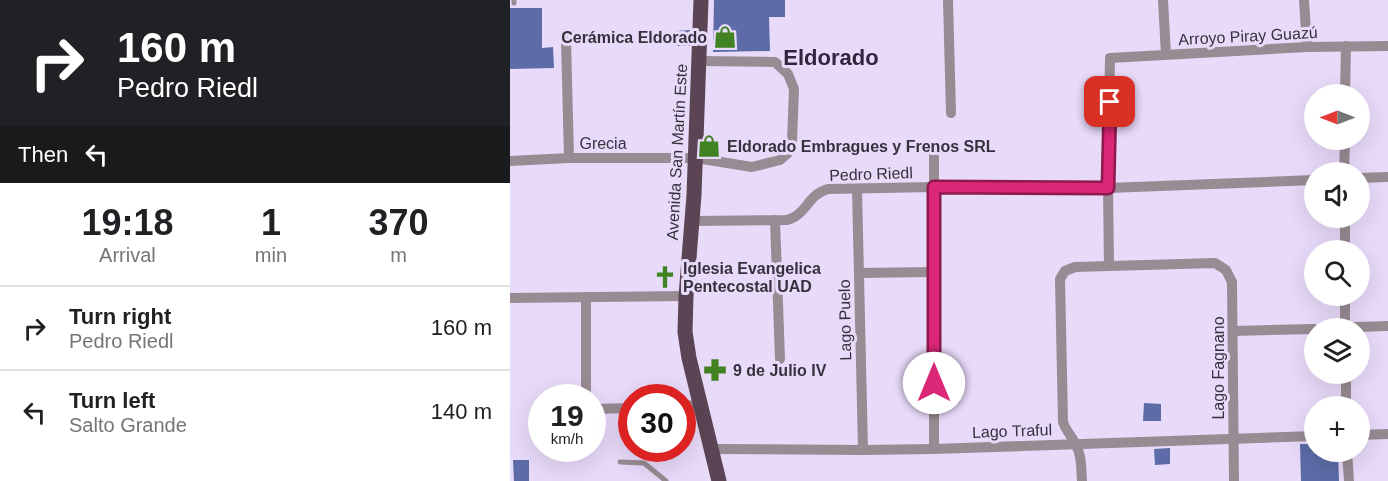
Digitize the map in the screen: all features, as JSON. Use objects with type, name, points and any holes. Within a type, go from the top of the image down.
[{"type":"main road","name":"Avenida San Martín Este","points":[[701,0],[696,158],[685,332],[718,481]]},
{"type":"street","points":[[948,0],[951,113]]},
{"type":"street","points":[[1163,0],[1166,55]]},
{"type":"street","points":[[1304,0],[1307,47]]},
{"type":"street","points":[[566,41],[568,158]]},
{"type":"street","points":[[1345,84],[1346,46]]},
{"type":"street","name":"Arroyo Piray Guazú","points":[[1108,188],[1110,58],[1307,47],[1388,46]]},
{"type":"street","points":[[696,158],[752,167],[780,160],[787,154],[792,142],[794,89],[788,74],[775,62],[699,61]]},
{"type":"street","points":[[934,149],[934,449]]},
{"type":"street","name":"Grecia","points":[[510,161],[568,158],[696,158]]},
{"type":"street","points":[[1370,178],[1388,177]]},
{"type":"street","name":"Pedro Riedl","points":[[692,221],[787,220],[797,215],[819,192],[828,189],[1108,188],[1304,180]]},
{"type":"street","points":[[1082,481],[1081,460],[1076,444],[1066,431],[1063,422],[1060,279],[1065,271],[1075,267],[1109,266],[1108,188]]},
{"type":"street","name":"Lago Puelo","points":[[857,189],[863,450]]},
{"type":"street","points":[[775,220],[780,359]]},
{"type":"street","name":"Lago Fagnano","points":[[1109,266],[1215,263],[1226,270],[1232,282],[1234,481]]},
{"type":"street","points":[[859,273],[934,272]]},
{"type":"street","points":[[510,298],[686,296]]},
{"type":"street","points":[[585,384],[586,297]]},
{"type":"street","points":[[1370,327],[1388,326]]},
{"type":"street","points":[[1233,332],[1304,329]]},
{"type":"street","points":[[696,405],[701,405]]},
{"type":"street","points":[[1370,435],[1388,434]]},
{"type":"street","name":"Lago Traful","points":[[712,449],[934,449],[1304,436]]},
{"type":"street","points":[[1348,462],[1349,481]]},
{"type":"lane","points":[[620,462],[644,463],[666,481]]},
{"type":"building","points":[[714,0],[785,0],[785,17],[769,17],[770,51],[713,52]]},
{"type":"building","points":[[510,8],[542,8],[542,48],[553,47],[554,68],[510,69]]},
{"type":"building","points":[[690,30],[690,46],[677,46],[676,31]]},
{"type":"building","points":[[1144,403],[1161,404],[1161,421],[1143,421]]},
{"type":"building","points":[[1300,444],[1304,444],[1304,462],[1338,462],[1339,481],[1301,481]]},
{"type":"building","points":[[1170,448],[1170,464],[1155,465],[1154,449]]},
{"type":"building","points":[[513,460],[528,460],[529,481],[514,481]]},
{"type":"place","name":"Cerámica Eldorado","points":[[725,37]]},
{"type":"place","name":"Eldorado Embragues y Frenos SRL","points":[[709,146]]},
{"type":"place","name":"Iglesia Evangelica Pentecostal UAD","points":[[665,277]]},
{"type":"place","name":"9 de Julio IV","points":[[715,370]]},
{"type":"district","name":"Eldorado","points":[[831,57]]},
{"type":"route","points":[[934,383],[934,187],[1108,188],[1110,102]]}]
